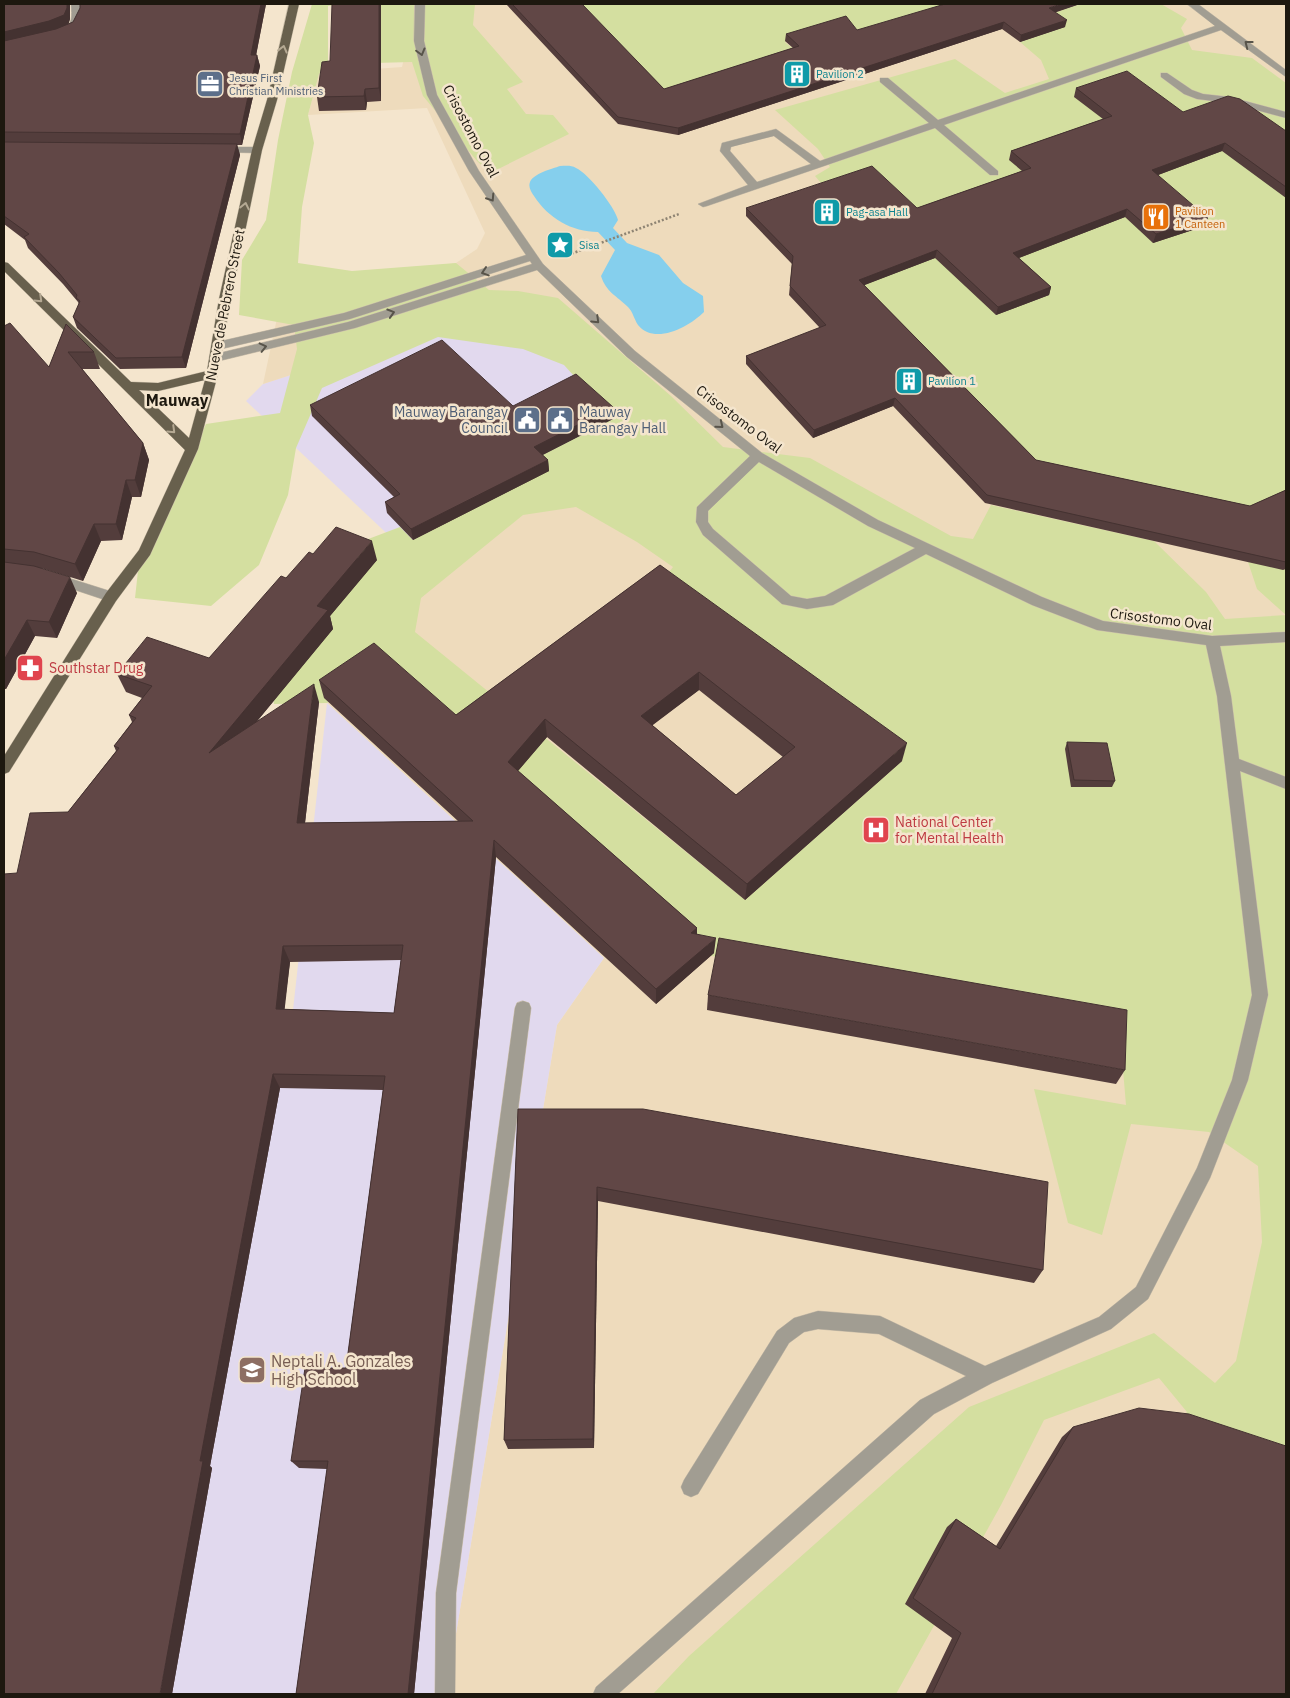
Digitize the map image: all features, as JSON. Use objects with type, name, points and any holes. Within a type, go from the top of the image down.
[{"type":"main road","name":"Nueve de Pebrero Street","points":[[4,768],[111,597],[144,552],[192,449],[212,374],[225,299],[257,150],[272,100],[294,4]]},
{"type":"main road","points":[[4,265],[192,449]]},
{"type":"main road","points":[[127,386],[158,387],[212,374]]},
{"type":"street","points":[[56,36],[73,29],[77,19],[76,4]]},
{"type":"street","name":"Crisostomo Oval","points":[[420,4],[419,41],[432,95],[474,171],[535,262],[631,354],[758,456],[873,523],[1037,601],[1102,626],[1212,641],[1286,637]]},
{"type":"street","points":[[1192,4],[1286,74]]},
{"type":"street","points":[[703,204],[1224,26]]},
{"type":"street","points":[[1164,75],[1188,92],[1201,97],[1230,100],[1286,115]]},
{"type":"street","points":[[884,80],[994,173]]},
{"type":"street","points":[[755,186],[724,151],[726,144],[776,132],[818,164]]},
{"type":"street","points":[[211,150],[257,150]]},
{"type":"street","points":[[217,346],[346,316],[535,262]]},
{"type":"street","points":[[215,358],[351,326],[535,262]]},
{"type":"street","points":[[758,456],[702,510],[702,522],[708,532],[787,600],[807,604],[828,600],[926,548]]},
{"type":"street","points":[[42,575],[111,597]]},
{"type":"street","points":[[603,1694],[928,1407],[985,1376],[1105,1323],[1142,1293],[1204,1172],[1240,1080],[1260,996],[1224,696],[1212,641]]},
{"type":"street","points":[[1232,762],[1286,783]]},
{"type":"street","points":[[445,1694],[446,1593],[523,1008]]},
{"type":"street","points":[[692,1486],[783,1337],[800,1324],[818,1320],[880,1326],[985,1376]]},
{"type":"path","points":[[601,243],[703,204]]},
{"type":"shaded area","name":"National Center for Mental Health","points":[[417,4],[1286,4],[1286,1694],[446,1694],[557,1025],[604,958],[327,703],[336,611],[637,416],[524,300],[263,384],[286,276],[343,282],[456,263],[477,249],[485,233],[427,108],[308,115],[319,73],[402,67]]},
{"type":"shaded area","points":[[524,299],[638,416],[415,560],[246,401],[263,384]]},
{"type":"shaded area","name":"Neptali A. Gonzales High School","points":[[327,703],[604,958],[557,1025],[446,1694],[4,1694],[289,1046]]},
{"type":"green space","points":[[312,4],[343,4],[328,6],[328,66],[319,74],[308,115],[314,143],[302,207],[298,263],[352,271],[456,263],[489,290],[518,291],[558,298],[671,396],[723,447],[810,458],[951,536],[973,539],[991,505],[1154,541],[1206,592],[1225,619],[1286,615],[1286,1462],[1175,1425],[1187,1412],[1159,1378],[1044,1420],[1001,1505],[896,1694],[653,1694],[689,1656],[969,1407],[1154,1333],[1215,1383],[1236,1361],[1262,1242],[1258,1166],[1209,1132],[1131,1124],[1102,1235],[1068,1223],[1034,1089],[1126,1105],[1118,1010],[711,956],[378,662],[327,703],[274,704],[271,679],[363,541],[400,527],[413,540],[542,455],[613,419],[564,365],[523,349],[438,337],[322,388],[296,448],[288,495],[259,565],[211,606],[135,598],[138,571],[206,424],[280,413],[297,349],[294,325],[239,315],[242,260],[266,220],[278,140],[292,72]],"holes":[[[576,507],[637,542],[673,567],[660,584],[902,761],[745,900],[415,632],[421,598],[523,515]]]},
{"type":"green space","points":[[372,4],[475,4],[473,25],[523,82],[507,89],[526,114],[553,115],[569,134],[490,173],[477,161],[423,96],[412,62],[374,63]]},
{"type":"green space","points":[[575,4],[967,4],[856,37],[785,42],[798,53],[664,96]]},
{"type":"green space","points":[[1080,4],[1161,4],[1187,19],[1181,28],[1192,50],[1252,58],[1286,83],[1286,496],[1246,514],[1033,468],[857,288],[865,234],[815,176],[830,167],[818,149],[775,110],[955,59],[1005,93],[1049,79],[1041,60],[1020,42],[1064,27],[1048,15]]},
{"type":"green space","points":[[1248,562],[1286,568],[1286,615],[1257,589]]},
{"type":"water","points":[[560,166],[574,167],[594,183],[616,214],[618,220],[613,228],[627,243],[659,255],[683,283],[703,296],[704,312],[681,328],[663,334],[645,331],[638,325],[630,309],[609,290],[601,276],[615,250],[598,232],[570,226],[554,217],[546,211],[531,191],[530,182],[535,176]]},
{"type":"building","points":[[4,4],[67,4],[67,8],[64,15],[49,21],[4,32]]},
{"type":"building","points":[[80,4],[261,4],[251,55],[257,55],[240,134],[4,132],[4,41],[56,29],[73,22]]},
{"type":"building","points":[[332,4],[379,4],[379,88],[365,89],[364,96],[317,97],[322,62],[330,61]]},
{"type":"building","name":"Pavilion 2","points":[[512,4],[582,4],[664,89],[799,46],[786,34],[846,16],[857,30],[945,4],[1061,4],[1049,8],[1067,20],[1021,35],[1004,22],[678,128],[618,117]]},
{"type":"building","points":[[1127,71],[1183,112],[1228,96],[1240,99],[1286,131],[1286,187],[1225,143],[1152,170],[1208,218],[1156,234],[1127,209],[1013,253],[1051,287],[998,307],[937,250],[859,280],[1036,460],[1250,506],[1286,490],[1286,562],[987,495],[895,398],[814,430],[746,356],[826,325],[790,286],[793,256],[746,208],[872,166],[917,208],[1031,168],[1011,151],[1112,116],[1076,88]]},
{"type":"building","points":[[4,142],[237,144],[182,357],[116,358],[73,317],[80,301],[76,298],[77,295],[59,273],[24,237],[29,234],[4,216]]},
{"type":"building","points":[[10,323],[49,367],[66,324],[94,352],[68,352],[143,443],[135,480],[126,480],[116,524],[94,524],[75,564],[34,552],[4,549],[4,326]]},
{"type":"building","points":[[442,340],[513,406],[576,374],[613,407],[534,447],[548,460],[411,529],[385,502],[400,494],[310,405]]},
{"type":"building","points":[[336,527],[372,541],[317,606],[328,610],[209,753],[314,684],[297,823],[473,821],[319,680],[374,643],[456,715],[660,565],[907,743],[747,884],[545,719],[508,762],[697,928],[691,933],[716,938],[656,989],[494,840],[408,1694],[296,1694],[328,1461],[291,1461],[305,1368],[346,1368],[385,1076],[273,1074],[200,1461],[203,1461],[160,1694],[4,1694],[4,874],[17,873],[30,813],[68,812],[119,748],[114,746],[136,718],[129,715],[152,686],[117,674],[147,637],[209,658],[281,576],[286,578],[309,552],[313,554]],"holes":[[[699,672],[795,747],[736,795],[641,716]],[[403,945],[394,1013],[276,1009],[283,946]]]},
{"type":"building","points":[[4,562],[34,566],[70,577],[49,622],[27,620],[4,660]]},
{"type":"building","points":[[1067,742],[1107,743],[1115,781],[1074,780]]},
{"type":"building","points":[[719,938],[1127,1010],[1125,1070],[708,995]]},
{"type":"building","points":[[518,1109],[643,1109],[1048,1182],[1043,1270],[597,1187],[593,1439],[504,1440]]},
{"type":"building","points":[[1139,1408],[1189,1414],[1286,1446],[1286,1694],[932,1694],[961,1633],[913,1598],[956,1519],[1000,1549],[1073,1427]]},
{"type":"place","name":"Pavilion 2","points":[[797,74]]},
{"type":"place","name":"Jesus First Christian Ministries","points":[[210,84]]},
{"type":"place","name":"Pag-asa Hall","points":[[827,212]]},
{"type":"place","name":"Pavilion 1 Canteen","points":[[1156,217]]},
{"type":"place","name":"Sisa","points":[[560,245]]},
{"type":"place","name":"Pavilion 1","points":[[909,381]]},
{"type":"place","name":"Mauway Barangay Council","points":[[527,420]]},
{"type":"place","name":"Mauway Barangay Hall","points":[[560,420]]},
{"type":"place","name":"Southstar Drug","points":[[30,668]]},
{"type":"place","name":"National Center for Mental Health","points":[[876,830]]},
{"type":"place","name":"Neptali A. Gonzales High School","points":[[252,1370]]},
{"type":"district","name":"Mauway","points":[[177,400]]}]
